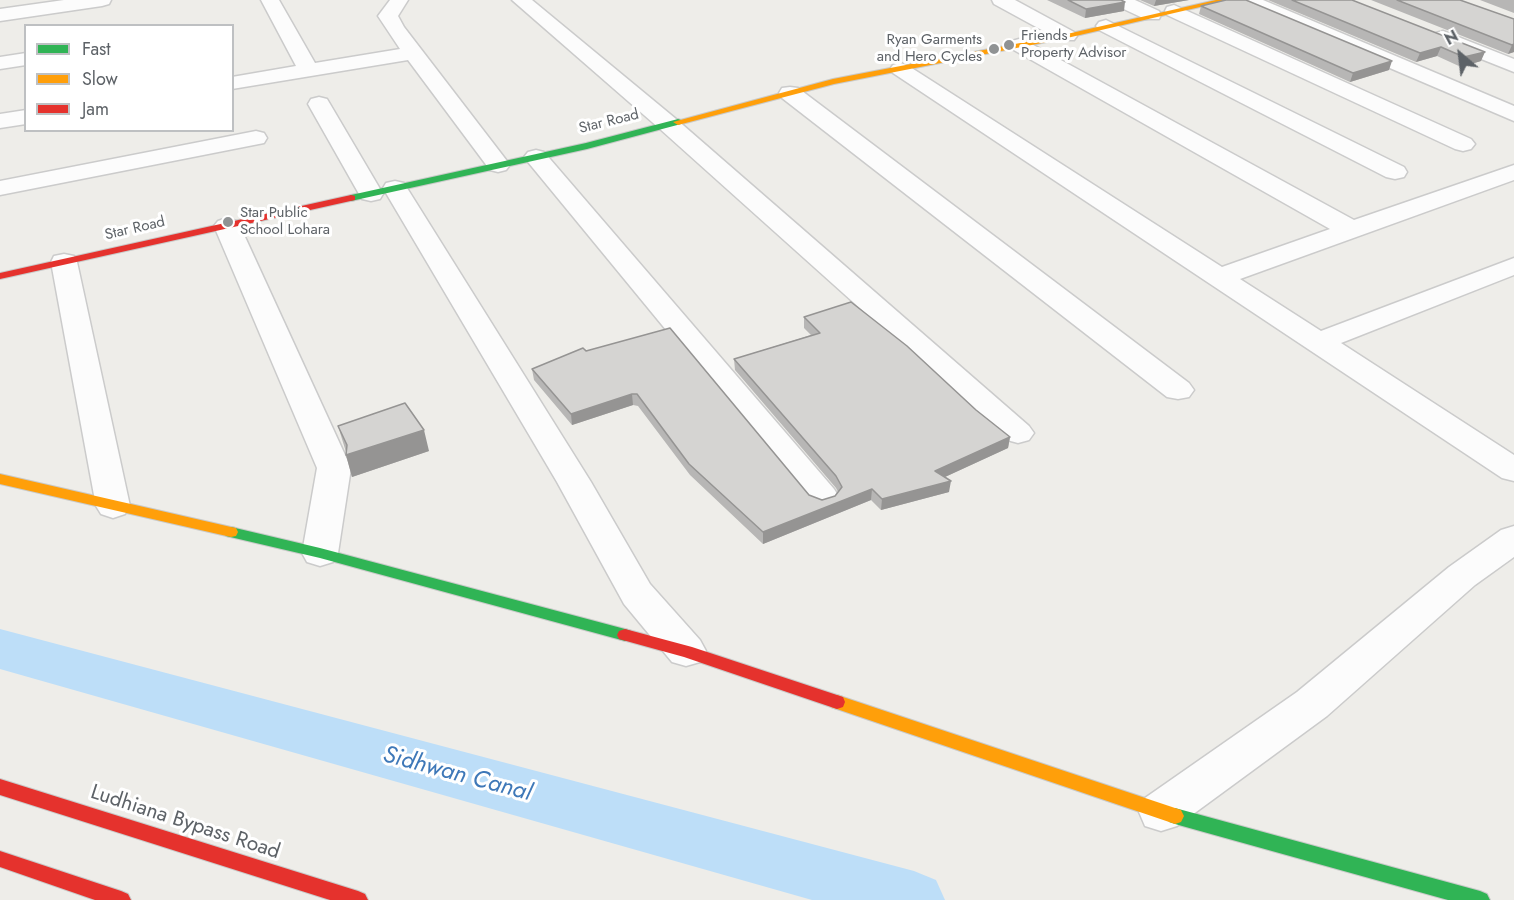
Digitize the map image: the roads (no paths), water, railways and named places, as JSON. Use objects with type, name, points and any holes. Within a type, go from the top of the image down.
[{"type":"main road","name":"Star Road","points":[[0,276],[536,157],[790,93],[1067,36],[1173,10],[1226,0]]},
{"type":"main road","points":[[0,479],[320,553],[686,651],[1161,812],[1480,900]]},
{"type":"main road","name":"Ludhiana Bypass Road","points":[[0,786],[358,900]]},
{"type":"main road","points":[[0,859],[121,900]]},
{"type":"street","points":[[0,15],[102,0]]},
{"type":"street","points":[[270,0],[309,71]]},
{"type":"street","points":[[399,0],[388,16],[395,29],[498,165]]},
{"type":"street","points":[[521,0],[668,124],[1018,433]]},
{"type":"street","points":[[1001,0],[1067,36]]},
{"type":"street","points":[[1120,0],[1152,15]]},
{"type":"street","points":[[1247,0],[1514,114]]},
{"type":"street","points":[[1173,10],[1463,144]]},
{"type":"street","points":[[1106,26],[1395,172]]},
{"type":"street","points":[[1426,31],[1514,66]]},
{"type":"street","points":[[1019,45],[1350,229]]},
{"type":"street","points":[[234,83],[414,52]]},
{"type":"street","points":[[0,63],[24,59]]},
{"type":"street","points":[[900,69],[1514,470]]},
{"type":"street","points":[[790,93],[1178,390]]},
{"type":"street","points":[[319,104],[383,191],[574,482],[637,594],[686,651]]},
{"type":"street","points":[[0,122],[24,117]]},
{"type":"street","points":[[0,188],[256,138]]},
{"type":"street","points":[[536,157],[822,497]]},
{"type":"street","points":[[1219,277],[1514,172]]},
{"type":"street","points":[[227,226],[334,468],[320,553]]},
{"type":"street","points":[[64,262],[113,506]]},
{"type":"street","points":[[1318,342],[1514,266]]},
{"type":"street","points":[[1161,812],[1312,704],[1462,576],[1514,539]]},
{"type":"waterway","name":"Sidhwan Canal","points":[[0,649],[914,900]]},
{"type":"place","name":"Friends Property Advisor","points":[[1009,45]]},
{"type":"place","name":"Ryan Garments and Hero Cycles","points":[[994,49]]},
{"type":"place","name":"Star Public School Lohara","points":[[228,222]]}]
